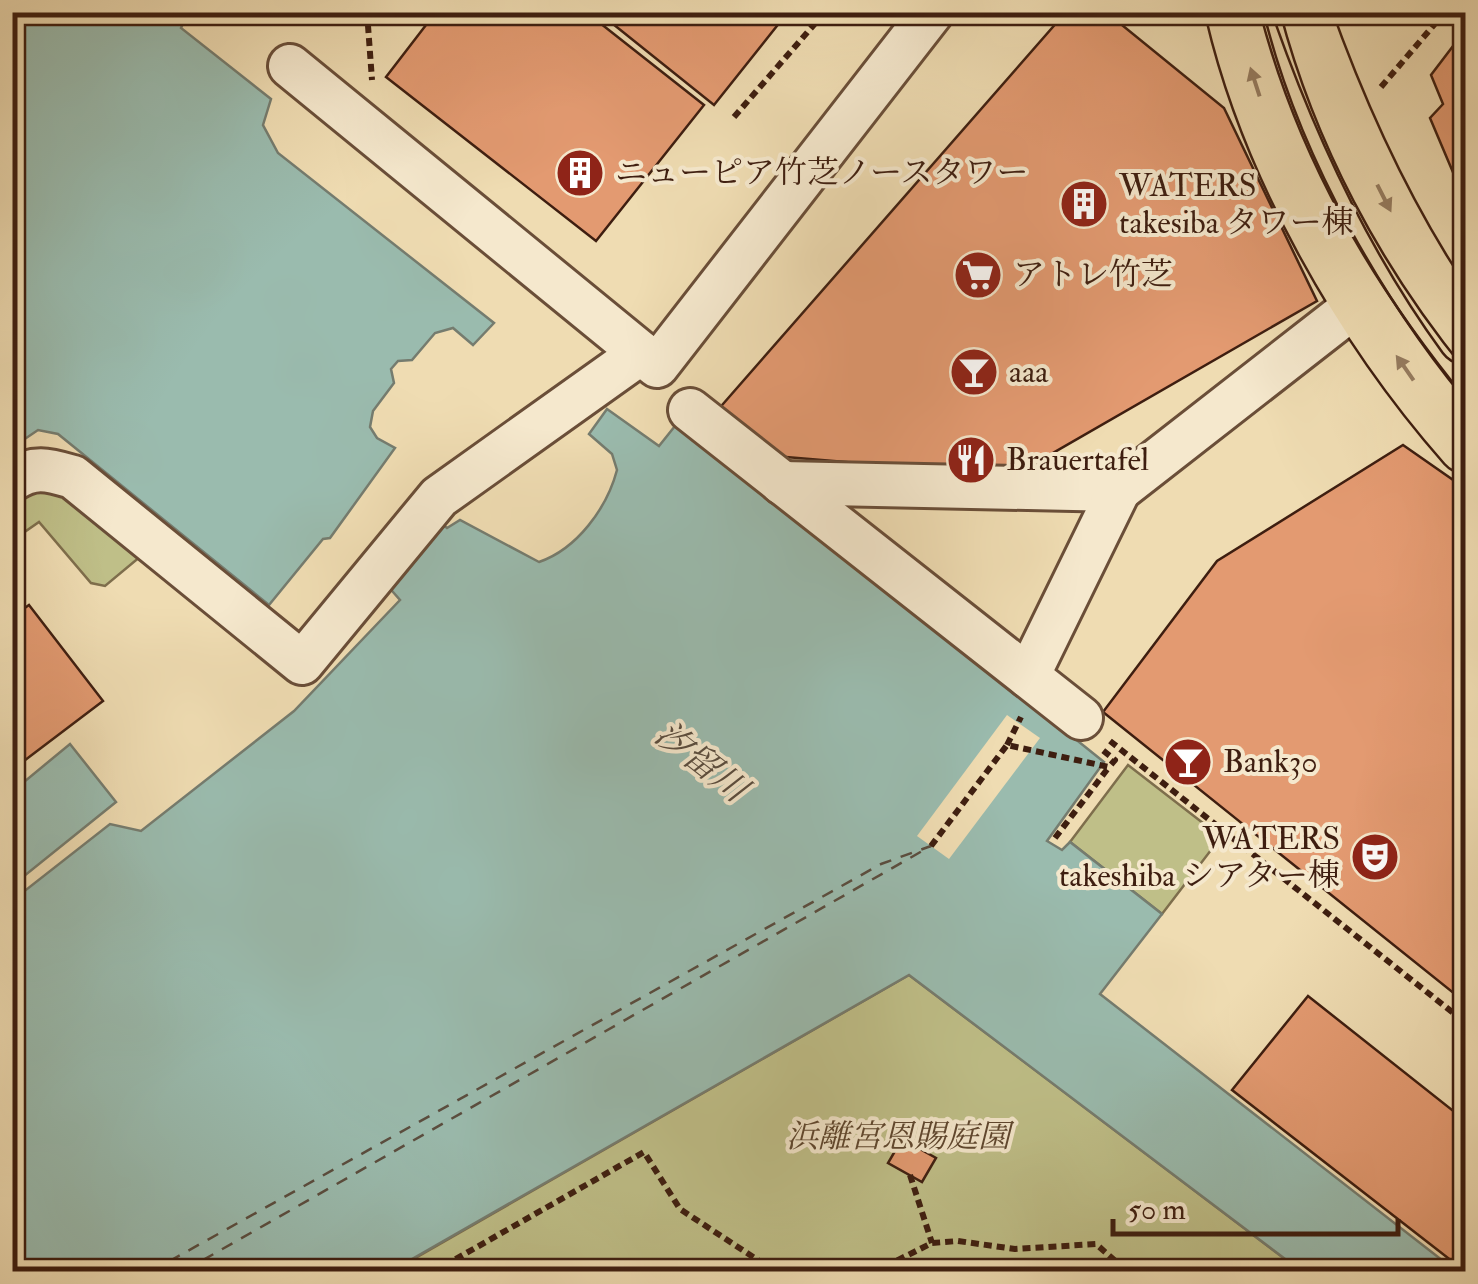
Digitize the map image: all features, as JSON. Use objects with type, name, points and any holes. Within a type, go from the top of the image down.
[{"type":"main road","points":[[1234,12],[1255,86],[1317,227],[1406,370],[1466,445]]},
{"type":"main road","points":[[1302,12],[1347,125],[1386,202],[1466,336]]},
{"type":"street","points":[[290,66],[657,366],[932,12]]},
{"type":"street","points":[[1028,676],[1119,490],[1351,310]]},
{"type":"street","points":[[12,480],[26,471],[46,469],[73,477],[302,663],[438,497],[641,354]]},
{"type":"street","points":[[690,410],[1081,718]]},
{"type":"street","points":[[782,483],[1119,490]]},
{"type":"path","points":[[366,12],[369,78],[383,90]]},
{"type":"path","points":[[734,116],[825,12]]},
{"type":"path","points":[[1368,102],[1445,12]]},
{"type":"path","points":[[1055,838],[1115,760],[1074,728],[1081,718],[1466,1024]]},
{"type":"path","points":[[931,846],[1007,745],[1017,722]]},
{"type":"path","points":[[1007,745],[1109,767]]},
{"type":"path","points":[[434,1272],[644,1152],[680,1209],[776,1272]]},
{"type":"path","points":[[910,1174],[932,1243]]},
{"type":"path","points":[[874,1272],[932,1243],[958,1241],[1015,1248],[1096,1244],[1128,1272]]},
{"type":"green space","points":[[58,488],[141,556],[105,586],[91,583],[39,522],[13,540],[13,502],[27,491]]},
{"type":"green space","points":[[1128,765],[1221,837],[1162,914],[1070,842]]},
{"type":"green space","name":"浜離宮恩賜庭園","points":[[909,975],[1301,1271],[391,1272]]},
{"type":"water","points":[[13,12],[188,13],[181,28],[271,99],[263,125],[278,153],[494,323],[473,345],[453,328],[435,333],[412,360],[398,361],[391,369],[394,383],[373,411],[370,427],[377,438],[395,448],[330,538],[323,539],[269,605],[58,434],[38,430],[13,447]]},
{"type":"water","name":"汐留川","points":[[607,409],[659,446],[679,421],[1104,762],[1047,841],[1062,850],[1070,842],[1162,914],[1100,994],[1456,1271],[1301,1271],[909,975],[391,1271],[13,1272],[13,900],[110,824],[141,831],[294,711],[400,600],[386,584],[437,520],[447,528],[460,520],[539,562],[566,547],[598,512],[617,470],[612,454],[589,434]]},
{"type":"water","points":[[70,744],[116,802],[13,885],[13,791]]},
{"type":"pier","points":[[1007,715],[1040,738],[949,859],[917,836]]},
{"type":"building","name":"ニューピア竹芝ノースタワー","points":[[436,12],[586,12],[704,105],[596,241],[386,77]]},
{"type":"building","points":[[598,12],[788,12],[714,105]]},
{"type":"building","name":"WATERS takesiba タワー棟","points":[[1066,12],[1106,12],[1224,108],[1317,301],[1013,476],[774,456],[716,412]]},
{"type":"building","points":[[1466,29],[1466,203],[1430,118],[1443,104],[1431,75]]},
{"type":"building","name":"WATERS takeshiba シアター棟","points":[[1403,445],[1466,489],[1466,1003],[1103,712],[1217,561]]},
{"type":"building","points":[[29,605],[103,701],[12,770],[12,617]]},
{"type":"building","points":[[1308,996],[1466,1121],[1466,1272],[1232,1090]]},
{"type":"building","points":[[902,1139],[936,1158],[922,1182],[888,1163]]},
{"type":"ferry route","points":[[150,1272],[881,864],[931,846],[182,1272]]},
{"type":"tram line","points":[[1260,12],[1295,118],[1342,217],[1399,310],[1466,399]]},
{"type":"tram line","points":[[1280,12],[1312,109],[1354,202],[1406,289],[1466,371]]},
{"type":"place","name":"ニューピア竹芝ノースタワー","points":[[580,173]]},
{"type":"place","name":"WATERS takesiba タワー棟","points":[[1084,204]]},
{"type":"place","name":"アトレ竹芝","points":[[978,275]]},
{"type":"place","name":"aaa","points":[[974,372]]},
{"type":"place","name":"Brauertafel","points":[[971,460]]},
{"type":"place","name":"Bank30","points":[[1188,762]]},
{"type":"place","name":"WATERS takeshiba シアター棟","points":[[1375,857]]}]
